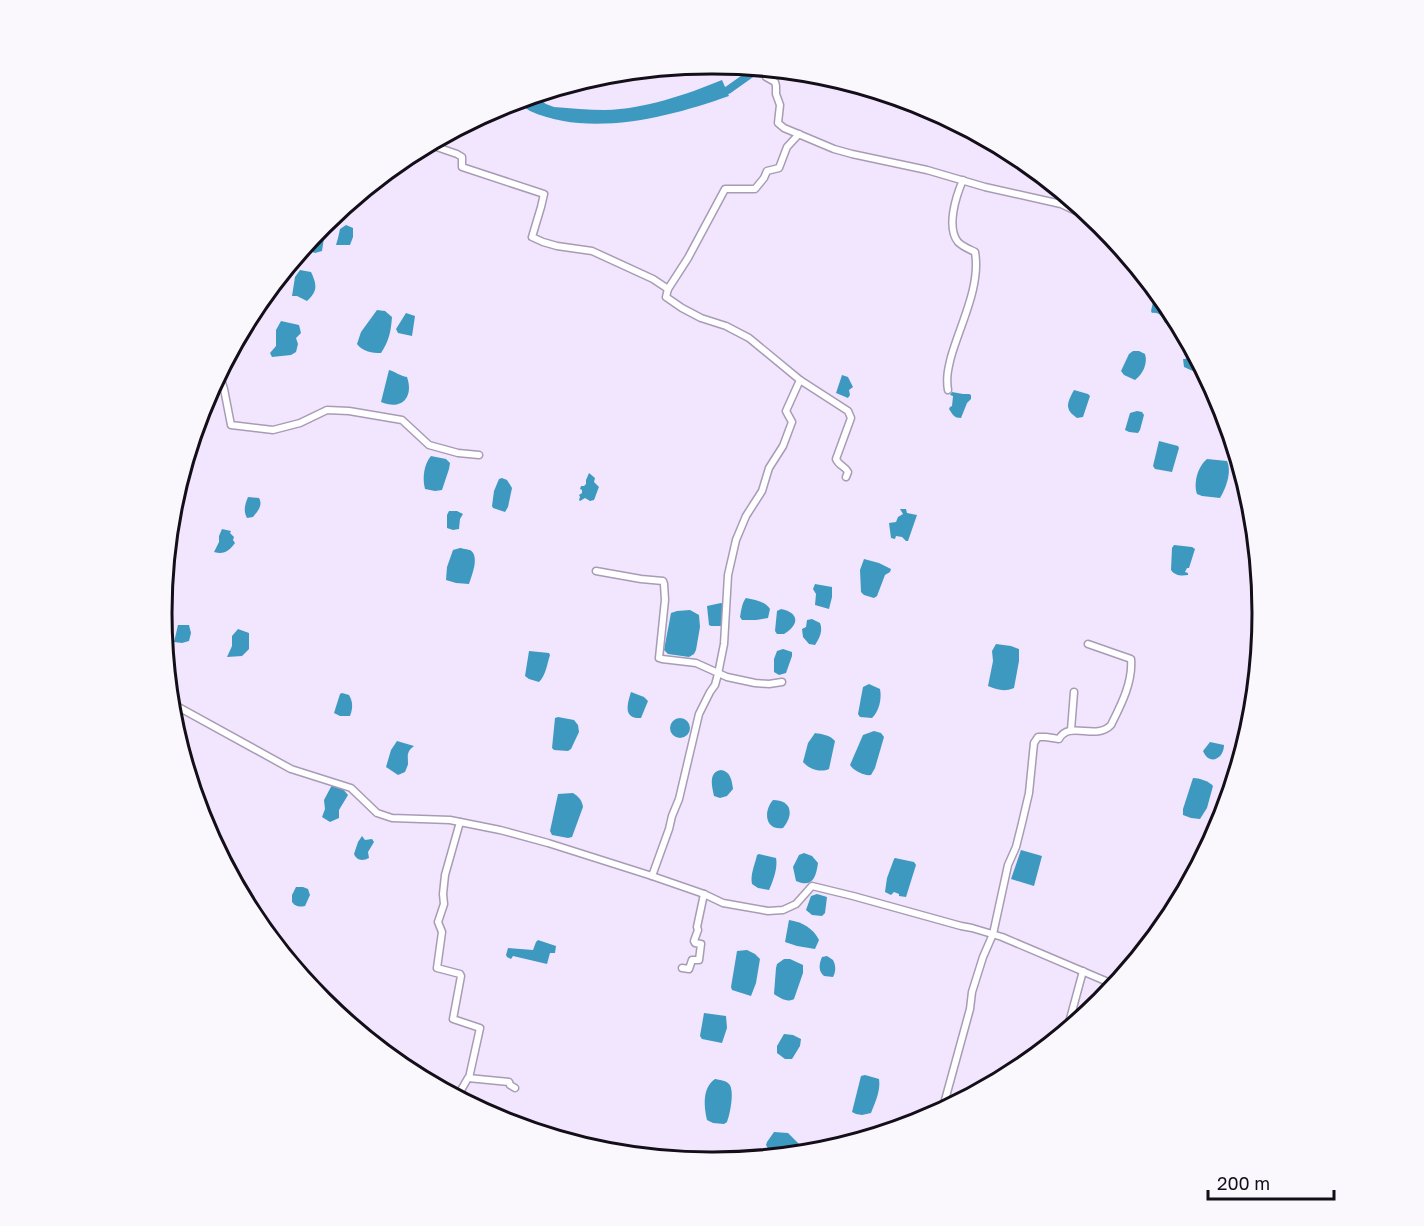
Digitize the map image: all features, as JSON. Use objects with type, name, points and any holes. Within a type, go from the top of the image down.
[{"type":"street","points":[[766,77],[775,82],[780,105],[778,123],[784,128],[834,149],[927,170],[1069,208]]},
{"type":"street","points":[[799,134],[787,147],[779,168],[767,171],[755,189],[725,189],[688,258],[668,289],[666,297],[701,318],[726,326],[749,338],[800,380],[848,411],[851,418],[836,459],[839,465],[848,472],[846,477]]},
{"type":"street","points":[[439,148],[462,157],[462,167],[544,194],[532,237],[557,246],[592,250],[653,279],[668,289]]},
{"type":"street","points":[[948,390],[946,378],[974,285],[976,266],[975,252],[956,240],[953,225],[953,211],[963,180]]},
{"type":"street","points":[[652,876],[679,799],[699,714],[715,685],[718,674],[724,644],[728,575],[736,540],[783,446],[792,422],[786,411],[800,380]]},
{"type":"street","points":[[223,385],[231,425],[273,430],[300,423],[327,410],[349,411],[402,420],[429,445],[458,453],[479,455]]},
{"type":"street","points":[[596,571],[663,581],[665,600],[659,658],[696,663],[718,674],[755,683],[782,682]]},
{"type":"street","points":[[945,1099],[970,1009],[972,992],[993,934],[1008,865],[1016,847],[1030,785],[1034,743],[1038,737],[1059,738],[1068,730],[1091,732],[1110,727],[1125,694],[1131,659],[1088,644]]},
{"type":"street","points":[[1071,730],[1074,692]]},
{"type":"street","points":[[181,709],[291,769],[351,788],[377,813],[392,818],[450,820],[500,830],[652,876],[723,903],[768,911],[783,910],[796,904],[812,886],[993,934],[1106,981]]},
{"type":"street","points":[[460,822],[446,875],[444,904],[438,922],[442,932],[437,968],[461,976],[453,1019],[480,1028],[469,1078],[461,1091]]},
{"type":"street","points":[[682,968],[689,970],[692,960],[699,960],[700,944],[694,941],[704,894]]},
{"type":"street","points":[[1071,1016],[1083,971]]},
{"type":"street","points":[[469,1078],[508,1082],[515,1088]]},
{"type":"water","points":[[722,80],[729,96],[656,117],[604,124],[553,119],[525,108],[542,101],[554,107],[620,109],[665,100]]},
{"type":"water","points":[[346,225],[353,228],[350,245],[336,245],[340,229]]},
{"type":"water","points":[[324,239],[322,251],[311,252]]},
{"type":"water","points":[[300,270],[311,272],[314,281],[315,291],[307,301],[292,296],[295,277]]},
{"type":"water","points":[[1153,302],[1167,323],[1160,315],[1151,311]]},
{"type":"water","points":[[377,310],[385,311],[392,317],[389,336],[381,353],[368,352],[357,344],[361,332]]},
{"type":"water","points":[[406,313],[415,316],[412,336],[398,333],[396,329]]},
{"type":"water","points":[[281,321],[299,325],[301,333],[296,338],[298,344],[296,352],[291,355],[272,357],[270,353],[276,346],[276,330]]},
{"type":"water","points":[[1139,351],[1146,357],[1144,368],[1135,380],[1121,371],[1129,354]]},
{"type":"water","points":[[1187,358],[1195,372],[1184,367],[1183,359]]},
{"type":"water","points":[[389,370],[407,377],[409,384],[407,396],[395,405],[381,402]]},
{"type":"water","points":[[842,375],[848,377],[853,387],[849,390],[848,398],[836,393]]},
{"type":"water","points":[[1074,390],[1090,396],[1083,417],[1077,418],[1068,409],[1068,402]]},
{"type":"water","points":[[952,392],[971,395],[961,418],[955,417],[949,409],[952,406],[953,396],[950,395]]},
{"type":"water","points":[[1137,411],[1144,415],[1140,430],[1138,433],[1125,430],[1130,413]]},
{"type":"water","points":[[1159,441],[1179,448],[1172,472],[1155,469],[1153,466]]},
{"type":"water","points":[[431,456],[446,459],[450,463],[442,490],[425,489],[424,471]]},
{"type":"water","points":[[1207,459],[1227,461],[1228,480],[1220,498],[1197,494],[1197,475]]},
{"type":"water","points":[[589,473],[595,478],[594,482],[599,487],[594,500],[590,501],[585,498],[580,501],[579,495],[582,490],[580,489],[586,484]]},
{"type":"water","points":[[499,479],[507,480],[512,488],[505,512],[492,506],[494,491]]},
{"type":"water","points":[[248,497],[259,498],[260,506],[253,517],[247,518],[245,508]]},
{"type":"water","points":[[900,509],[906,509],[907,513],[917,515],[908,541],[902,537],[891,538],[889,523],[896,522],[903,514]]},
{"type":"water","points":[[449,511],[463,514],[459,529],[447,528]]},
{"type":"water","points":[[222,529],[231,531],[235,543],[226,552],[214,552],[219,542]]},
{"type":"water","points":[[1174,545],[1195,549],[1189,568],[1185,572],[1188,575],[1177,574],[1171,570]]},
{"type":"water","points":[[460,548],[470,550],[474,557],[469,584],[446,580],[447,567],[453,550]]},
{"type":"water","points":[[864,559],[891,569],[885,575],[877,596],[874,598],[861,592],[860,570]]},
{"type":"water","points":[[815,584],[832,587],[829,609],[815,605],[816,594],[813,589]]},
{"type":"water","points":[[746,598],[760,601],[768,606],[770,609],[768,618],[742,620],[740,617]]},
{"type":"water","points":[[723,604],[723,626],[711,626],[707,606]]},
{"type":"water","points":[[781,609],[792,613],[795,623],[789,631],[777,634],[775,631],[777,611]]},
{"type":"water","points":[[690,610],[699,615],[700,627],[694,654],[689,657],[668,654],[664,650],[671,613]]},
{"type":"water","points":[[812,619],[820,623],[821,628],[820,637],[815,645],[809,644],[803,637],[802,629],[806,627],[807,620]]},
{"type":"water","points":[[178,625],[189,625],[191,633],[189,641],[174,642]]},
{"type":"water","points":[[238,629],[249,633],[249,649],[242,656],[227,657],[232,646],[232,636]]},
{"type":"water","points":[[996,644],[1019,649],[1014,688],[1001,690],[988,686],[993,661],[992,651]]},
{"type":"water","points":[[783,649],[792,652],[792,656],[786,673],[779,675],[774,672],[774,659],[777,651]]},
{"type":"water","points":[[529,651],[550,655],[545,673],[539,682],[525,676]]},
{"type":"water","points":[[869,684],[880,689],[879,705],[872,718],[860,717],[858,714],[863,687]]},
{"type":"water","points":[[631,692],[648,701],[641,718],[635,718],[629,714]]},
{"type":"water","points":[[342,693],[349,695],[351,700],[350,716],[340,716],[334,713]]},
{"type":"water","points":[[555,718],[574,720],[578,725],[579,732],[568,751],[552,748]]},
{"type":"water","points":[[680,718],[687,721],[690,728],[687,735],[680,738],[673,735],[670,728],[673,721]]},
{"type":"water","points":[[874,731],[881,733],[884,737],[875,768],[871,775],[865,775],[850,765],[863,735]]},
{"type":"water","points":[[815,733],[828,736],[835,741],[829,769],[822,771],[808,767],[803,762],[808,743]]},
{"type":"water","points":[[397,741],[414,746],[409,752],[405,772],[398,775],[386,767],[391,750]]},
{"type":"water","points":[[1210,742],[1224,745],[1222,754],[1216,759],[1209,758],[1203,751]]},
{"type":"water","points":[[721,770],[728,774],[733,789],[727,796],[720,798],[714,796],[712,780],[714,774]]},
{"type":"water","points":[[1193,778],[1204,780],[1213,786],[1207,808],[1200,819],[1183,815]]},
{"type":"water","points":[[332,785],[342,788],[348,795],[339,810],[339,818],[330,822],[322,817],[325,809],[324,800]]},
{"type":"water","points":[[573,793],[580,798],[583,807],[572,837],[552,835],[550,831],[558,794]]},
{"type":"water","points":[[773,800],[784,803],[789,809],[789,818],[783,828],[777,828],[769,823],[767,814]]},
{"type":"water","points":[[362,836],[365,840],[372,839],[374,842],[368,852],[369,858],[362,860],[354,854]]},
{"type":"water","points":[[1021,850],[1042,856],[1034,886],[1011,879]]},
{"type":"water","points":[[804,853],[812,856],[818,863],[812,880],[801,883],[796,881],[793,867],[799,855]]},
{"type":"water","points":[[759,854],[776,858],[776,870],[769,890],[752,884],[753,870]]},
{"type":"water","points":[[895,858],[914,862],[916,865],[906,897],[894,892],[891,895],[885,892],[887,878]]},
{"type":"water","points":[[296,887],[308,889],[310,895],[305,906],[298,906],[292,902],[292,895]]},
{"type":"water","points":[[817,894],[827,897],[825,913],[822,916],[812,915],[806,910],[811,896]]},
{"type":"water","points":[[789,920],[803,924],[814,932],[819,940],[815,949],[785,942]]},
{"type":"water","points":[[538,940],[556,946],[555,953],[550,953],[547,964],[513,956],[511,959],[507,957],[508,948],[533,950]]},
{"type":"water","points":[[747,950],[760,959],[751,996],[732,990],[731,987],[737,951]]},
{"type":"water","points":[[827,956],[835,964],[833,977],[824,976],[820,970],[822,957]]},
{"type":"water","points":[[784,959],[790,959],[803,965],[803,973],[794,999],[791,1000],[784,1000],[774,994],[777,964]]},
{"type":"water","points":[[704,1013],[726,1016],[727,1028],[722,1043],[702,1039],[700,1036]]},
{"type":"water","points":[[784,1034],[801,1039],[800,1046],[792,1059],[785,1059],[777,1053],[777,1046]]},
{"type":"water","points":[[861,1076],[879,1079],[879,1088],[871,1113],[862,1115],[852,1112]]},
{"type":"water","points":[[715,1079],[726,1082],[731,1087],[731,1108],[727,1122],[724,1124],[707,1120],[706,1092]]},
{"type":"water","points":[[774,1132],[788,1133],[799,1144],[768,1149],[767,1142]]},
{"type":"waterway","points":[[719,93],[728,90],[749,75]]}]
